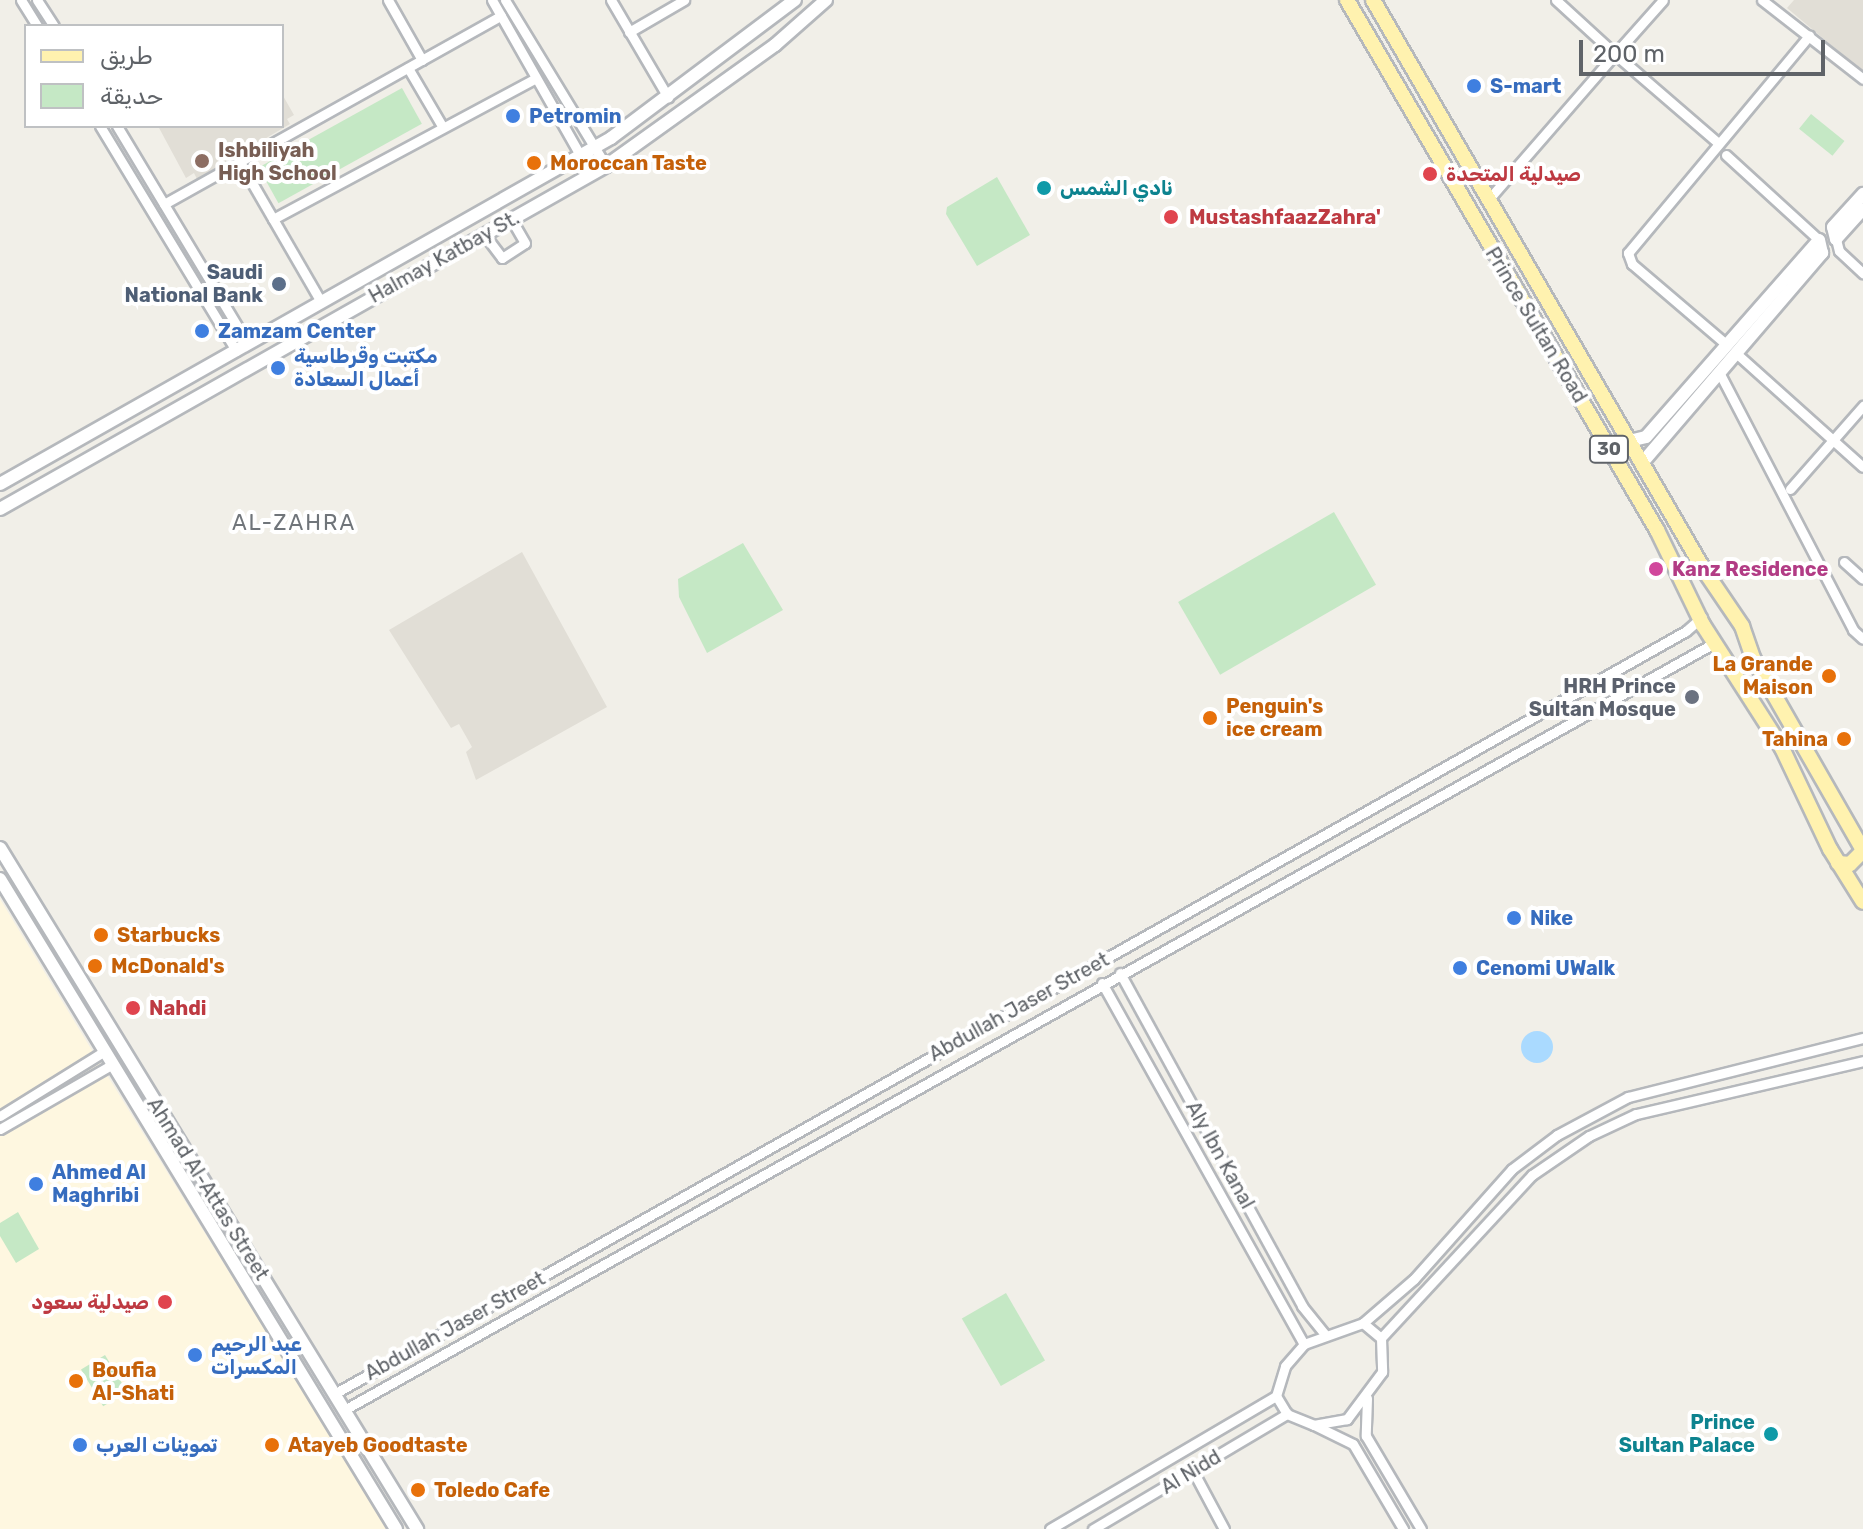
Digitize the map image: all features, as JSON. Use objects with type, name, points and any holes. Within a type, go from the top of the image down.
[{"type":"main road","name":"Prince Sultan Road","points":[[1347,0],[1657,530],[1716,642],[1782,748],[1830,849],[1863,902]]},
{"type":"main road","name":"Prince Sultan Road","points":[[1376,4],[1629,441],[1732,609],[1753,658],[1861,846]]},
{"type":"main road","points":[[1359,20],[1376,4]]},
{"type":"main road","points":[[1702,617],[1718,603],[1732,609]]},
{"type":"main road","points":[[1830,849],[1845,836],[1861,846],[1850,864],[1838,863]]},
{"type":"street","points":[[21,0],[36,24]]},
{"type":"street","points":[[37,0],[53,24]]},
{"type":"street","points":[[388,0],[422,60]]},
{"type":"street","points":[[492,0],[536,78],[585,153],[606,166]]},
{"type":"street","points":[[505,0],[585,153]]},
{"type":"street","points":[[611,0],[668,97]]},
{"type":"street","points":[[629,32],[684,0]]},
{"type":"street","name":"Halmay Katbay St.","points":[[0,484],[585,153],[668,97],[795,0]]},
{"type":"street","name":"Halmay Katbay St.","points":[[0,509],[606,166],[775,45],[826,0]]},
{"type":"street","points":[[1556,0],[1717,142]]},
{"type":"street","points":[[1488,200],[1663,0]]},
{"type":"street","points":[[1762,0],[1863,79]]},
{"type":"street","points":[[164,204],[501,16]]},
{"type":"street","points":[[1727,345],[1628,260],[1628,253],[1717,142],[1809,36]]},
{"type":"street","points":[[408,68],[442,126]]},
{"type":"street","points":[[273,219],[536,78]]},
{"type":"street","points":[[101,128],[236,351]]},
{"type":"street","points":[[110,142],[120,142],[119,130]]},
{"type":"street","points":[[119,130],[248,344]]},
{"type":"street","points":[[1642,463],[1822,253],[1819,240],[1726,155]]},
{"type":"street","points":[[240,162],[321,302]]},
{"type":"street","points":[[131,174],[137,166],[143,168]]},
{"type":"street","points":[[1863,194],[1833,227],[1839,251],[1863,273]]},
{"type":"street","points":[[1836,239],[1863,209]]},
{"type":"street","points":[[484,234],[502,258],[525,243],[511,219]]},
{"type":"street","points":[[1629,441],[1646,437],[1819,240]]},
{"type":"street","points":[[1737,354],[1863,467]]},
{"type":"street","points":[[1720,374],[1853,630],[1863,639]]},
{"type":"street","points":[[1790,489],[1863,406]]},
{"type":"street","points":[[1844,562],[1863,579]]},
{"type":"street","name":"Abdullah Jaser Street","points":[[334,1394],[1686,631],[1702,617]]},
{"type":"street","name":"Abdullah Jaser Street","points":[[344,1410],[1716,642]]},
{"type":"street","name":"Ahmad Al-Attas Street","points":[[0,848],[417,1529]]},
{"type":"street","name":"Ahmad Al-Attas Street","points":[[0,879],[396,1529]]},
{"type":"street","points":[[1239,884],[1249,901]]},
{"type":"street","name":"Aly Ibn Kanal","points":[[1120,973],[1302,1306],[1325,1334]]},
{"type":"street","points":[[1102,983],[1304,1344]]},
{"type":"street","points":[[1050,1529],[1276,1396],[1285,1366],[1304,1344],[1363,1323],[1421,1271],[1482,1203],[1541,1146],[1628,1097],[1863,1038]]},
{"type":"street","points":[[1819,1049],[1825,1070]]},
{"type":"street","points":[[0,1116],[105,1051]]},
{"type":"street","points":[[1314,1425],[1347,1419],[1367,1398],[1382,1372],[1381,1338],[1496,1215],[1552,1162],[1600,1131],[1636,1114],[1863,1061]]},
{"type":"street","points":[[1767,1062],[1771,1083]]},
{"type":"street","points":[[0,1129],[113,1064]]},
{"type":"street","points":[[1670,1086],[1675,1105]]},
{"type":"street","points":[[1592,1116],[1600,1131]]},
{"type":"street","points":[[1541,1146],[1552,1162]]},
{"type":"street","points":[[1482,1203],[1496,1215]]},
{"type":"street","points":[[575,1258],[582,1275]]},
{"type":"street","points":[[1421,1271],[1432,1283]]},
{"type":"street","points":[[1363,1323],[1381,1338]]},
{"type":"street","points":[[1276,1396],[1287,1414],[1353,1444],[1403,1529]]},
{"type":"street","points":[[1367,1398],[1366,1436],[1421,1529]]},
{"type":"street","name":"Al Nidd","points":[[1093,1529],[1287,1414]]},
{"type":"street","points":[[1193,1471],[1224,1529]]},
{"type":"shaded area","points":[[1794,0],[1863,0],[1863,72],[1787,8]]},
{"type":"shaded area","name":"Ishbiliyah High School","points":[[284,98],[294,115],[287,119],[290,124],[284,128]]},
{"type":"shaded area","name":"Ishbiliyah High School","points":[[159,128],[283,128],[197,179],[194,173],[186,178]]},
{"type":"shaded area","points":[[522,552],[607,707],[476,780],[466,752],[472,747],[459,724],[451,728],[389,630]]},
{"type":"shaded area","points":[[0,899],[107,1075],[388,1529],[0,1529]]},
{"type":"green space","points":[[402,88],[422,124],[278,203],[259,168]]},
{"type":"green space","points":[[1811,114],[1844,141],[1832,156],[1799,129]]},
{"type":"green space","points":[[997,177],[1030,235],[977,266],[946,214],[947,207]]},
{"type":"green space","points":[[1334,512],[1376,585],[1220,675],[1178,602]]},
{"type":"green space","points":[[743,543],[783,610],[707,653],[679,597],[678,579]]},
{"type":"green space","points":[[18,1212],[39,1249],[16,1263],[0,1236],[0,1223]]},
{"type":"green space","points":[[1006,1293],[1045,1361],[1001,1386],[962,1318]]},
{"type":"green space","points":[[105,1355],[127,1392],[103,1406],[81,1369]]},
{"type":"water","points":[[1537,1031],[1548,1036],[1553,1047],[1548,1058],[1537,1063],[1526,1058],[1521,1047],[1526,1036]]},
{"type":"place","name":"S-mart","points":[[1474,86]]},
{"type":"place","name":"Petromin","points":[[513,116]]},
{"type":"place","name":"Ishbiliyah High School","points":[[202,161]]},
{"type":"place","name":"Moroccan Taste","points":[[534,163]]},
{"type":"place","name":"صيدلية المتحدة","points":[[1430,174]]},
{"type":"place","name":"نادي الشمس","points":[[1044,188]]},
{"type":"place","name":"MustashfaazZahra'","points":[[1171,217]]},
{"type":"place","name":"Saudi National Bank","points":[[279,284]]},
{"type":"place","name":"Zamzam Center","points":[[202,331]]},
{"type":"place","name":"مكتبت وقرطاسية أعمال السعادة","points":[[278,368]]},
{"type":"place","name":"Kanz Residence","points":[[1656,569]]},
{"type":"place","name":"La Grande Maison","points":[[1829,676]]},
{"type":"place","name":"HRH Prince Sultan Mosque","points":[[1692,697]]},
{"type":"place","name":"Penguin's ice cream","points":[[1210,718]]},
{"type":"place","name":"Tahina","points":[[1844,739]]},
{"type":"place","name":"Nike","points":[[1514,918]]},
{"type":"place","name":"Starbucks","points":[[101,935]]},
{"type":"place","name":"McDonald's","points":[[95,966]]},
{"type":"place","name":"Cenomi UWalk","points":[[1460,968]]},
{"type":"place","name":"Nahdi","points":[[133,1008]]},
{"type":"place","name":"Ahmed Al Maghribi","points":[[36,1184]]},
{"type":"place","name":"صيدلية سعود","points":[[165,1302]]},
{"type":"place","name":"عبد الرحيم المكسرات","points":[[195,1355]]},
{"type":"place","name":"Boufia Al-Shati","points":[[76,1381]]},
{"type":"place","name":"Prince Sultan Palace","points":[[1771,1434]]},
{"type":"place","name":"تموينات العرب","points":[[80,1445]]},
{"type":"place","name":"Atayeb Goodtaste","points":[[272,1445]]},
{"type":"place","name":"Toledo Cafe","points":[[418,1490]]},
{"type":"district","name":"AL-ZAHRA","points":[[294,523]]}]
